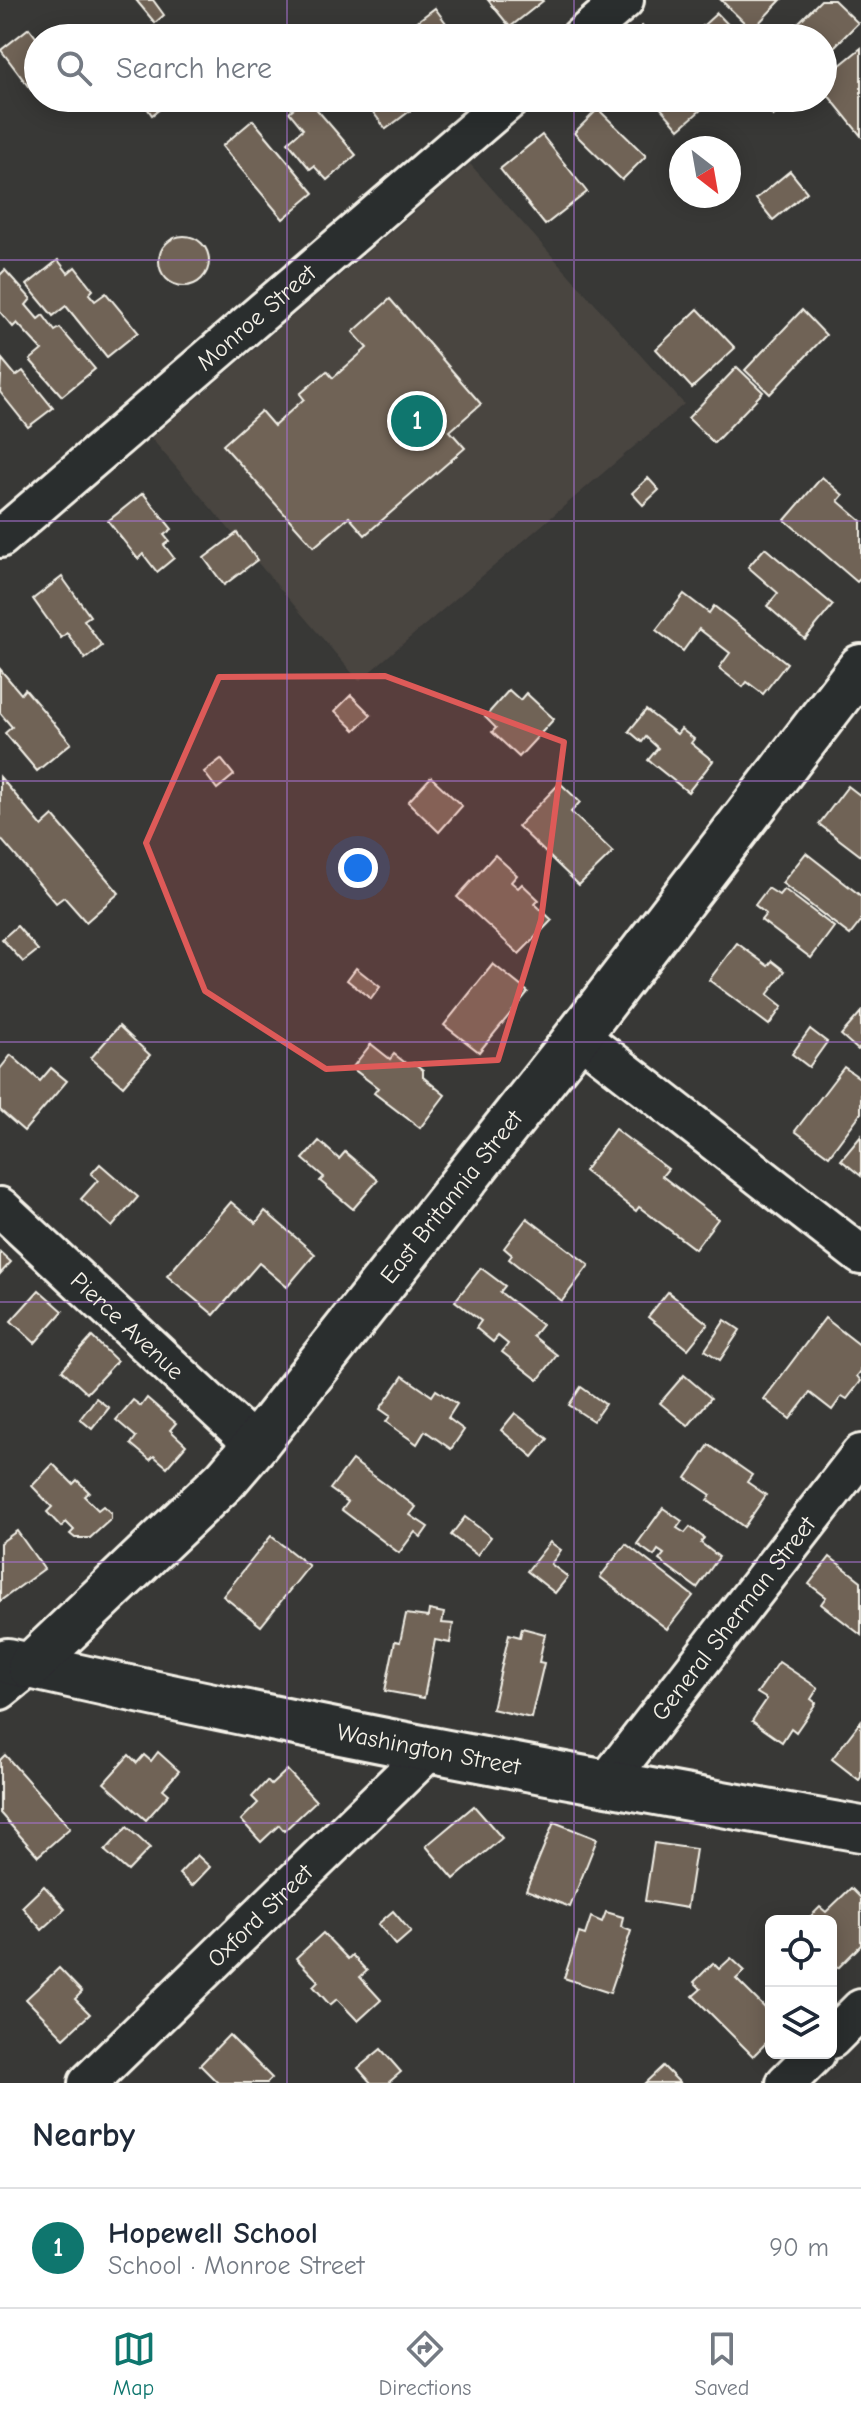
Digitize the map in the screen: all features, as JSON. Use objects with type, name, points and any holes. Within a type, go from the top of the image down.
[{"type":"street","points":[[596,24],[624,0]]},
{"type":"street","name":"Monroe Street","points":[[0,538],[495,112]]},
{"type":"street","name":"East Britannia Street","points":[[10,1672],[226,1479],[255,1445],[860,671]]},
{"type":"street","points":[[578,1035],[861,1255]]},
{"type":"street","name":"Pierce Avenue","points":[[0,1207],[255,1445]]},
{"type":"street","name":"General Sherman Street","points":[[606,1783],[861,1454]]},
{"type":"street","name":"Washington Street","points":[[10,1672],[861,1829]]},
{"type":"street","name":"Oxford Street","points":[[88,2083],[431,1749]]},
{"type":"street","points":[[837,2033],[861,2009]]},
{"type":"street","points":[[786,2083],[810,2059]]},
{"type":"highlighted area","points":[[385,676],[564,742],[541,920],[498,1060],[326,1069],[205,991],[146,843],[219,677]]},
{"type":"shaded area","points":[[470,164],[684,404],[359,681],[151,438]]},
{"type":"building","points":[[136,0],[153,0],[164,15],[155,23]]},
{"type":"building","points":[[488,0],[543,1],[514,24],[508,24]]},
{"type":"building","points":[[721,0],[781,0],[758,24],[746,24]]},
{"type":"building","points":[[821,0],[834,0],[858,23],[837,44],[837,24],[797,24]]},
{"type":"building","points":[[435,8],[447,24],[414,24]]},
{"type":"building","points":[[717,13],[728,24],[705,24]]},
{"type":"building","points":[[24,32],[24,81],[1,50]]},
{"type":"building","points":[[861,48],[861,136],[837,106],[837,68]]},
{"type":"building","points":[[289,112],[319,112],[356,155],[327,180],[314,166],[310,169],[288,142],[303,129]]},
{"type":"building","points":[[373,112],[408,112],[386,129]]},
{"type":"building","points":[[595,112],[601,112],[646,156],[622,180],[574,133]]},
{"type":"building","points":[[664,112],[699,112],[679,129]]},
{"type":"building","points":[[253,120],[314,193],[283,219],[222,146]]},
{"type":"building","points":[[542,135],[587,192],[545,225],[500,169]]},
{"type":"building","points":[[790,171],[807,192],[773,220],[756,199]]},
{"type":"building","points":[[184,236],[201,244],[209,261],[201,278],[184,286],[167,278],[159,261],[167,244]]},
{"type":"building","points":[[58,260],[68,273],[75,267],[93,290],[89,294],[95,301],[106,293],[138,332],[107,357],[66,306],[53,316],[27,285]]},
{"type":"building","points":[[5,270],[31,299],[26,305],[38,319],[43,315],[55,331],[60,328],[95,369],[62,396],[30,360],[42,350],[17,323],[13,327],[0,312],[0,275]]},
{"type":"building","points":[[390,299],[481,404],[450,431],[465,448],[365,535],[349,517],[314,547],[223,445],[261,411],[274,426],[304,399],[300,394],[327,371],[333,378],[367,348],[353,332]]},
{"type":"building","points":[[698,309],[735,348],[692,388],[656,349]]},
{"type":"building","points":[[802,310],[826,335],[770,394],[745,370]]},
{"type":"building","points":[[2,359],[16,376],[23,371],[53,408],[28,427],[0,392]]},
{"type":"building","points":[[737,367],[763,392],[714,443],[688,418]]},
{"type":"building","points":[[822,477],[843,495],[838,501],[861,521],[861,578],[857,582],[785,520]]},
{"type":"building","points":[[648,478],[659,490],[643,505],[632,493]]},
{"type":"building","points":[[143,493],[172,529],[164,535],[169,541],[164,545],[174,558],[157,572],[143,554],[138,559],[108,521]]},
{"type":"building","points":[[237,533],[257,560],[224,585],[204,558]]},
{"type":"building","points":[[765,548],[833,605],[805,639],[767,606],[778,593],[748,567]]},
{"type":"building","points":[[62,577],[90,616],[84,620],[102,646],[85,659],[67,633],[61,638],[33,599]]},
{"type":"building","points":[[684,594],[709,613],[714,606],[787,663],[763,694],[747,682],[743,687],[719,668],[730,653],[699,629],[683,651],[656,630]]},
{"type":"building","points":[[0,669],[21,694],[25,689],[71,743],[37,771],[5,733],[12,727],[0,713]]},
{"type":"building","points":[[509,690],[520,700],[526,693],[554,719],[519,757],[492,732],[496,728],[485,717]]},
{"type":"building","points":[[351,695],[371,715],[355,730],[335,711]]},
{"type":"building","points":[[646,710],[677,734],[681,729],[694,739],[691,743],[713,761],[688,792],[648,760],[658,748],[646,737],[642,742],[629,731]]},
{"type":"building","points":[[221,759],[234,775],[217,789],[204,772]]},
{"type":"building","points":[[0,777],[42,826],[53,816],[119,893],[86,922],[64,897],[56,903],[0,838]]},
{"type":"building","points":[[431,777],[462,806],[439,832],[408,802]]},
{"type":"building","points":[[560,783],[580,802],[571,812],[613,852],[579,885],[518,826]]},
{"type":"building","points":[[848,786],[861,796],[861,856],[819,824]]},
{"type":"building","points":[[806,853],[861,896],[861,921],[850,935],[782,883]]},
{"type":"building","points":[[495,855],[517,875],[511,882],[518,888],[522,884],[539,900],[535,904],[552,920],[519,954],[457,897]]},
{"type":"building","points":[[768,888],[779,895],[784,889],[834,927],[811,958],[761,920],[766,914],[755,905]]},
{"type":"building","points":[[17,926],[38,950],[23,962],[2,939]]},
{"type":"building","points":[[737,943],[768,966],[772,961],[785,971],[767,995],[782,1007],[769,1025],[709,980]]},
{"type":"building","points":[[493,964],[528,992],[479,1052],[444,1025]]},
{"type":"building","points":[[356,968],[380,987],[371,999],[347,980]]},
{"type":"building","points":[[861,1012],[861,1047],[858,1050],[841,1035]]},
{"type":"building","points":[[119,1026],[150,1055],[123,1086],[91,1058]]},
{"type":"building","points":[[810,1029],[827,1042],[809,1067],[792,1054]]},
{"type":"building","points":[[371,1044],[390,1059],[394,1054],[408,1065],[414,1063],[423,1070],[423,1077],[445,1095],[420,1128],[374,1093],[378,1088],[352,1068]]},
{"type":"building","points":[[11,1055],[40,1081],[51,1068],[67,1081],[24,1131],[0,1110],[0,1069]]},
{"type":"building","points":[[844,1067],[861,1079],[861,1113],[829,1156],[795,1131]]},
{"type":"building","points":[[615,1129],[668,1169],[662,1176],[718,1219],[695,1249],[639,1207],[636,1211],[584,1171]]},
{"type":"building","points":[[861,1136],[861,1176],[841,1160]]},
{"type":"building","points":[[319,1141],[339,1159],[345,1152],[378,1180],[353,1209],[320,1181],[324,1177],[303,1159]]},
{"type":"building","points":[[100,1164],[138,1197],[112,1227],[81,1199],[98,1180],[91,1174]]},
{"type":"building","points":[[231,1202],[256,1223],[265,1211],[315,1254],[287,1287],[259,1263],[214,1315],[167,1276]]},
{"type":"building","points":[[527,1218],[589,1265],[562,1301],[509,1259],[512,1255],[504,1248]]},
{"type":"building","points":[[0,1252],[11,1262],[0,1274]]},
{"type":"building","points":[[481,1268],[505,1286],[500,1292],[542,1325],[533,1336],[557,1355],[538,1380],[502,1352],[508,1344],[498,1336],[493,1342],[476,1328],[481,1321],[455,1301]]},
{"type":"building","points":[[39,1290],[63,1311],[35,1343],[11,1321]]},
{"type":"building","points":[[668,1292],[708,1324],[688,1349],[648,1317]]},
{"type":"building","points":[[825,1318],[861,1346],[861,1371],[857,1376],[861,1381],[847,1399],[842,1396],[832,1410],[810,1393],[790,1419],[764,1399]]},
{"type":"building","points":[[725,1320],[740,1330],[720,1360],[705,1350]]},
{"type":"building","points":[[92,1337],[117,1361],[87,1393],[62,1370]]},
{"type":"building","points":[[684,1375],[711,1398],[688,1426],[660,1403]]},
{"type":"building","points":[[403,1376],[432,1396],[436,1390],[457,1404],[448,1418],[464,1430],[451,1449],[425,1431],[417,1444],[386,1422],[390,1416],[380,1409]]},
{"type":"building","points":[[581,1387],[605,1404],[593,1421],[569,1405]]},
{"type":"building","points":[[96,1398],[109,1408],[92,1429],[80,1419]]},
{"type":"building","points":[[147,1398],[176,1423],[170,1430],[186,1445],[167,1467],[154,1456],[150,1460],[131,1444],[136,1437],[116,1420],[133,1400],[141,1406]]},
{"type":"building","points":[[515,1413],[548,1439],[533,1457],[501,1430]]},
{"type":"building","points":[[709,1445],[752,1475],[747,1482],[766,1495],[744,1527],[707,1500],[711,1495],[686,1478]]},
{"type":"building","points":[[352,1460],[416,1507],[410,1515],[428,1527],[421,1537],[415,1532],[399,1553],[342,1510],[348,1502],[330,1489]]},
{"type":"building","points":[[53,1464],[73,1484],[77,1480],[89,1492],[84,1496],[98,1510],[103,1506],[111,1513],[111,1519],[90,1538],[75,1538],[70,1534],[74,1530],[66,1522],[61,1527],[47,1512],[52,1507],[32,1486]]},
{"type":"building","points":[[663,1508],[682,1521],[677,1528],[685,1533],[690,1527],[704,1538],[701,1543],[719,1557],[697,1588],[659,1560],[664,1554],[658,1550],[654,1556],[637,1544]]},
{"type":"building","points":[[465,1517],[491,1537],[477,1555],[451,1535]]},
{"type":"building","points":[[17,1531],[44,1569],[0,1601],[0,1543]]},
{"type":"building","points":[[271,1536],[309,1566],[261,1626],[223,1596]]},
{"type":"building","points":[[550,1542],[561,1550],[551,1564],[568,1577],[555,1593],[527,1571]]},
{"type":"building","points":[[626,1544],[693,1596],[667,1629],[600,1577]]},
{"type":"building","points":[[830,1557],[861,1581],[861,1635],[821,1604],[826,1597],[809,1584]]},
{"type":"building","points":[[429,1610],[444,1613],[442,1623],[453,1624],[450,1643],[435,1640],[424,1698],[385,1691],[395,1641],[400,1642],[406,1614],[428,1617]]},
{"type":"building","points":[[522,1628],[545,1634],[539,1662],[544,1663],[531,1718],[492,1709],[509,1634],[520,1637]]},
{"type":"building","points":[[779,1662],[818,1688],[811,1699],[816,1703],[796,1732],[791,1728],[782,1742],[752,1721],[767,1699],[757,1693]]},
{"type":"building","points":[[861,1721],[861,1777],[859,1780],[832,1759]]},
{"type":"building","points":[[158,1752],[179,1771],[163,1789],[169,1794],[146,1820],[104,1783],[129,1755],[137,1763],[144,1755],[151,1761]]},
{"type":"building","points":[[5,1755],[70,1828],[38,1856],[0,1813],[0,1760]]},
{"type":"building","points":[[287,1770],[316,1801],[284,1831],[279,1825],[261,1842],[241,1820],[258,1803],[252,1797],[267,1781],[271,1785]]},
{"type":"building","points":[[474,1806],[502,1838],[454,1879],[426,1846]]},
{"type":"building","points":[[554,1822],[597,1839],[570,1907],[526,1890]]},
{"type":"building","points":[[127,1827],[150,1848],[128,1871],[105,1851]]},
{"type":"building","points":[[654,1843],[696,1849],[687,1908],[645,1901]]},
{"type":"building","points":[[197,1855],[210,1867],[192,1886],[179,1874]]},
{"type":"building","points":[[44,1886],[65,1909],[42,1930],[22,1907]]},
{"type":"building","points":[[851,1888],[861,1898],[861,1945],[838,1968],[837,1915],[812,1915],[820,1907],[826,1912]]},
{"type":"building","points":[[393,1911],[411,1932],[396,1945],[378,1924]]},
{"type":"building","points":[[606,1912],[623,1917],[621,1927],[631,1931],[610,1993],[564,1978],[579,1933],[585,1935],[591,1917],[602,1922]]},
{"type":"building","points":[[323,1933],[348,1959],[352,1955],[367,1971],[360,1977],[381,2000],[358,2021],[337,1999],[330,2005],[313,1986],[318,1981],[296,1958]]},
{"type":"building","points":[[731,1958],[745,1971],[736,1979],[765,2008],[765,2044],[753,2056],[693,1996],[701,1989],[694,1982],[713,1963],[719,1969]]},
{"type":"building","points":[[59,1968],[82,1992],[75,1999],[90,2014],[64,2038],[26,1999]]},
{"type":"building","points":[[229,2035],[272,2078],[267,2083],[218,2083],[200,2065]]},
{"type":"building","points":[[381,2049],[401,2072],[388,2083],[371,2083],[358,2068]]},
{"type":"building","points":[[663,2066],[680,2083],[645,2083]]},
{"type":"place","name":"Hopewell School","points":[[417,421]]}]
